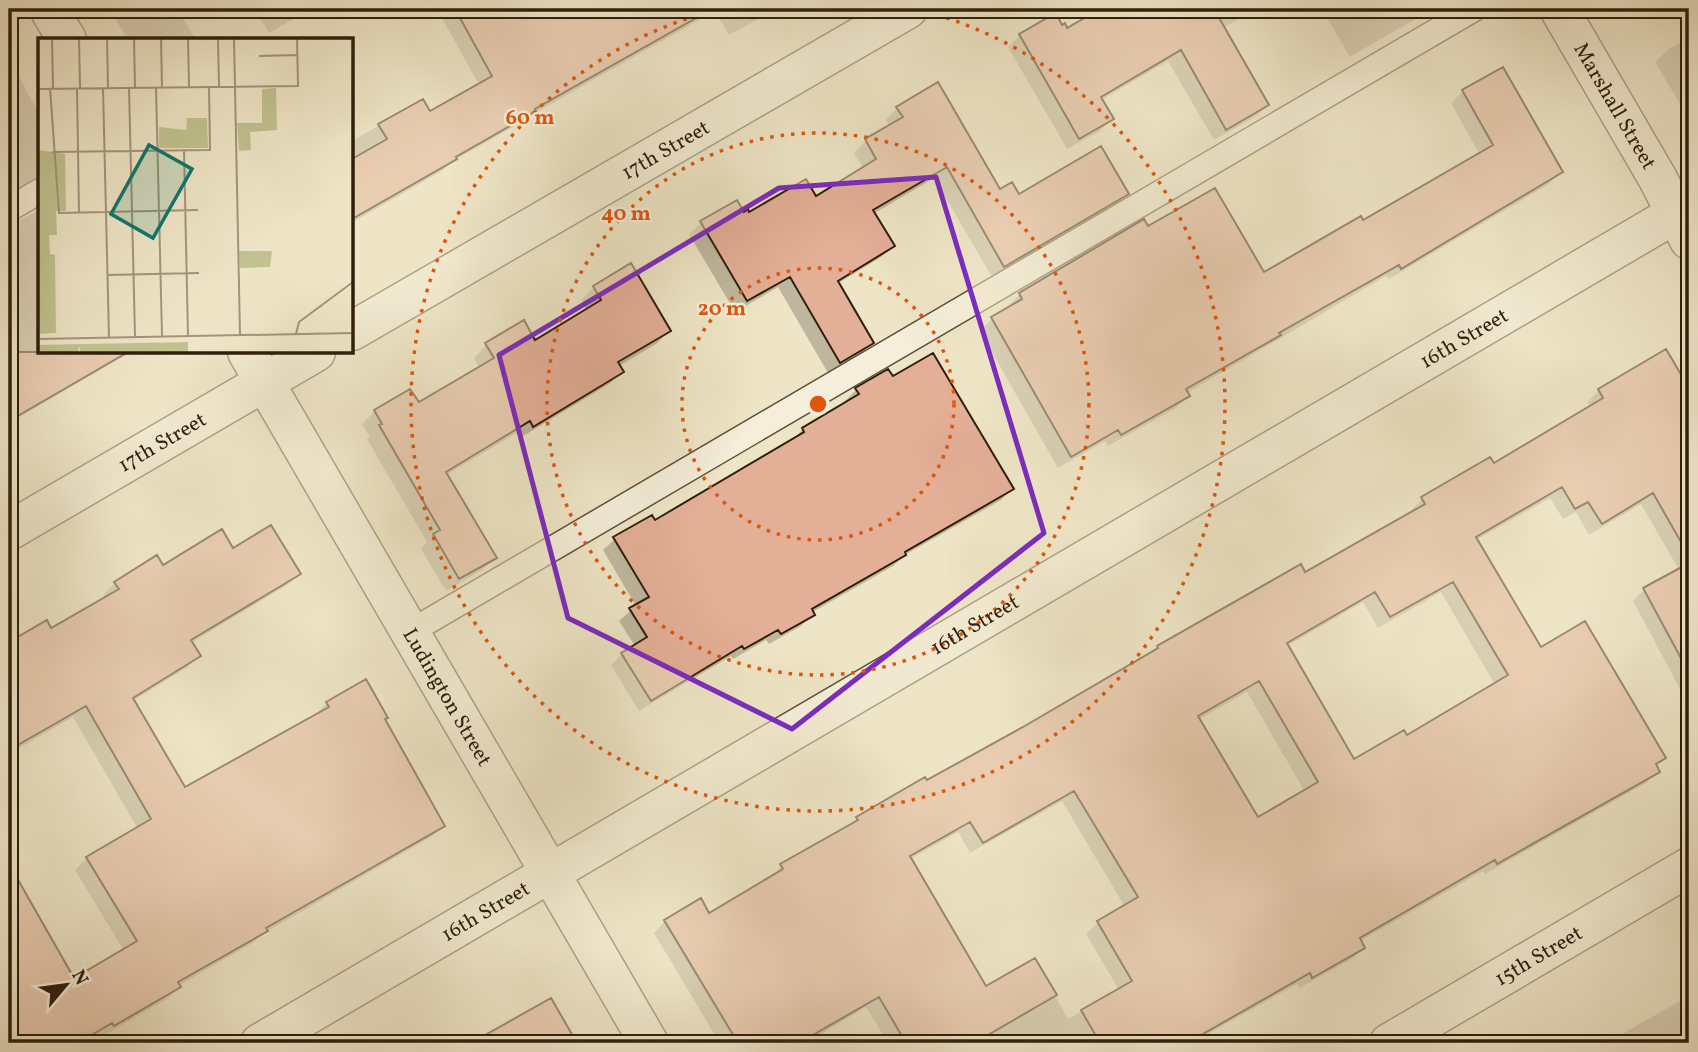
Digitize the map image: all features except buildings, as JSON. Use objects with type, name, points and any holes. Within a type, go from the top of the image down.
[{"type":"street","points":[[49,9],[65,38]]},
{"type":"street","name":"17th Street","points":[[354,330],[908,9]]},
{"type":"street","name":"Marshall Street","points":[[1559,9],[1658,179],[1685,220]]},
{"type":"street","name":"16th Street","points":[[260,1043],[550,873],[1685,220]]},
{"type":"street","name":"17th Street","points":[[9,531],[256,367],[308,354]]},
{"type":"street","name":"Ludington Street","points":[[256,367],[649,1043]]},
{"type":"street","name":"15th Street","points":[[1389,1043],[1689,867]]},
{"type":"lane","points":[[410,632],[1474,9]]},
{"type":"lane","points":[[9,209],[38,192]]},
{"type":"highlighted area","points":[[936,177],[1044,533],[792,729],[568,618],[499,355],[779,188]]}]
